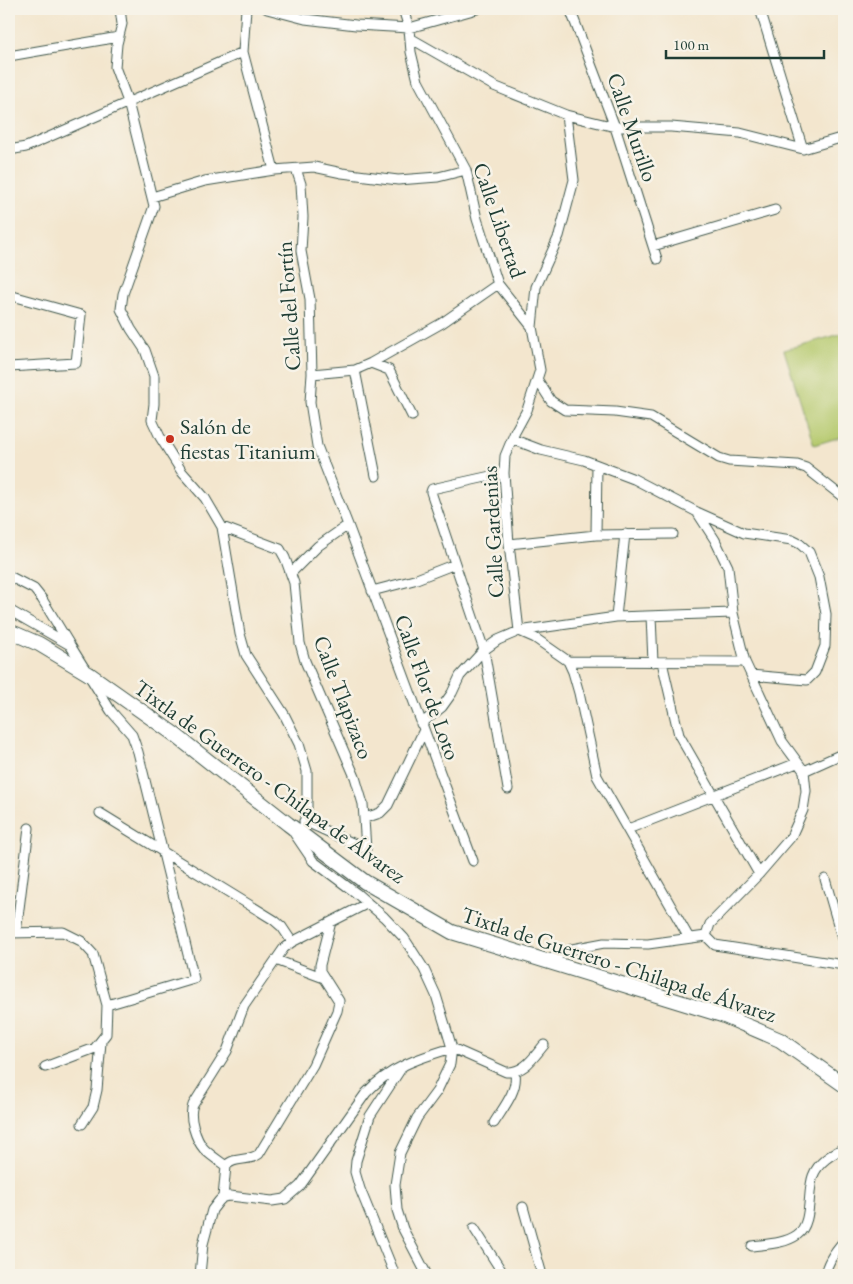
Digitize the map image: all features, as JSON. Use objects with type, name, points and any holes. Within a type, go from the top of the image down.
[{"type":"main road","name":"Tixtla de Guerrero - Chilapa de Álvarez","points":[[9,631],[39,644],[89,674],[174,734],[288,824],[303,828],[365,882],[452,932],[722,1015],[780,1040],[844,1084]]},
{"type":"street","points":[[120,9],[122,24],[115,67],[128,102],[154,206],[123,294],[121,309],[145,350],[154,376],[152,420],[160,437],[182,472],[205,498],[222,527],[225,554],[240,634],[246,655],[284,714],[299,744],[306,771],[307,808],[303,828]]},
{"type":"street","points":[[246,9],[243,52],[274,170]]},
{"type":"street","points":[[267,9],[305,19],[410,33],[494,86],[566,115],[615,128],[671,127],[740,133],[803,149],[844,137]]},
{"type":"street","name":"Calle Libertad","points":[[403,9],[410,33],[411,52],[418,81],[466,170],[477,219],[498,284],[532,327]]},
{"type":"street","points":[[410,33],[477,9]]},
{"type":"street","name":"Calle Murillo","points":[[570,9],[615,128],[657,259]]},
{"type":"street","points":[[760,9],[803,149]]},
{"type":"street","points":[[9,56],[119,37]]},
{"type":"street","points":[[9,150],[26,147],[243,52]]},
{"type":"street","name":"Calle Gardenias","points":[[518,631],[508,544],[504,473],[506,456],[512,438],[527,410],[540,370],[532,327],[536,287],[560,236],[574,180],[566,115]]},
{"type":"street","points":[[152,196],[205,181],[274,170],[296,170],[314,167],[342,173],[398,180],[438,177],[466,170]]},
{"type":"street","name":"Calle del Fortín","points":[[296,170],[301,184],[301,251],[310,299],[312,374],[310,402],[317,446],[348,525]]},
{"type":"street","points":[[653,246],[775,210]]},
{"type":"street","points":[[312,374],[355,370],[371,363],[442,323],[498,284]]},
{"type":"street","points":[[9,295],[81,315],[76,362],[9,367]]},
{"type":"street","points":[[371,363],[389,370],[412,416]]},
{"type":"street","points":[[355,370],[376,476]]},
{"type":"street","points":[[537,379],[551,401],[565,410],[615,412],[651,417],[719,458],[729,461],[797,465],[806,468],[844,498]]},
{"type":"street","points":[[512,438],[541,450],[584,460],[634,479],[697,512],[744,533],[792,540],[809,552],[819,577],[826,614],[825,646],[815,672],[807,680],[751,675]]},
{"type":"street","points":[[596,535],[597,465]]},
{"type":"street","points":[[504,473],[432,490],[431,492],[484,650],[508,789]]},
{"type":"street","points":[[697,512],[715,540],[728,567],[734,613],[745,662],[782,741],[804,771],[806,791],[803,810],[791,837],[759,874],[710,924],[706,936]]},
{"type":"street","points":[[291,574],[318,546],[348,525]]},
{"type":"street","name":"Calle Flor de Loto","points":[[348,525],[473,861]]},
{"type":"street","name":"Calle Tlapizaco","points":[[222,527],[280,549],[294,583],[300,643],[305,661],[356,777],[365,818],[366,849],[303,828]]},
{"type":"street","points":[[616,617],[625,534]]},
{"type":"street","points":[[508,544],[596,535],[673,534]]},
{"type":"street","points":[[372,591],[414,580],[455,564]]},
{"type":"street","points":[[9,576],[34,589],[42,599],[112,711],[132,735],[138,752],[194,979],[107,1005]]},
{"type":"street","points":[[9,610],[70,645]]},
{"type":"street","points":[[365,818],[380,813],[388,805],[422,727],[452,694],[460,676],[484,650],[498,640],[518,631],[616,617],[734,613]]},
{"type":"street","points":[[651,616],[658,662],[679,735],[759,874]]},
{"type":"street","points":[[518,631],[535,638],[568,661],[579,693],[597,776],[688,938]]},
{"type":"street","points":[[568,661],[745,662]]},
{"type":"street","points":[[804,771],[844,753]]},
{"type":"street","points":[[628,829],[798,763]]},
{"type":"street","points":[[100,813],[274,920],[282,927],[292,942]]},
{"type":"street","points":[[288,824],[313,862],[368,903],[404,938],[424,969],[436,995],[452,1048],[450,1064],[437,1091],[417,1118],[400,1153],[395,1185],[397,1210],[403,1229],[426,1275]]},
{"type":"street","points":[[29,828],[12,933],[63,932],[81,941],[93,954],[107,1005],[106,1034],[101,1042],[95,1048],[46,1067]]},
{"type":"street","points":[[825,879],[844,945]]},
{"type":"street","points":[[356,893],[365,882]]},
{"type":"street","points":[[226,1166],[203,1148],[190,1120],[190,1112],[227,1051],[244,1006],[284,948],[292,942],[368,903]]},
{"type":"street","points":[[200,1275],[203,1244],[212,1210],[221,1199],[226,1166],[232,1161],[250,1159],[259,1154],[313,1065],[337,1011],[338,1001],[320,971],[331,922]]},
{"type":"street","points":[[544,961],[572,949],[604,943],[648,944],[706,936]]},
{"type":"street","points":[[706,936],[715,945],[844,965]]},
{"type":"street","points":[[276,960],[324,978]]},
{"type":"street","points":[[82,1124],[93,1107],[97,1090],[101,1042]]},
{"type":"street","points":[[221,1199],[230,1196],[272,1201],[285,1199],[300,1186],[366,1093],[378,1080],[416,1059],[452,1048],[506,1072],[515,1073],[523,1068],[544,1045]]},
{"type":"street","points":[[395,1275],[360,1190],[355,1172],[356,1161],[370,1116],[404,1065]]},
{"type":"street","points":[[494,1124],[514,1090],[515,1073]]},
{"type":"street","points":[[752,1246],[784,1241],[796,1236],[802,1230],[809,1206],[813,1176],[820,1165],[844,1148]]},
{"type":"street","points":[[523,1207],[542,1275]]},
{"type":"street","points":[[474,1228],[504,1275]]},
{"type":"street","points":[[825,1275],[826,1268],[836,1250],[844,1242]]},
{"type":"green space","points":[[844,333],[844,436],[814,445],[784,350]]},
{"type":"place","name":"Salón de fiestas Titanium","points":[[170,439]]}]
